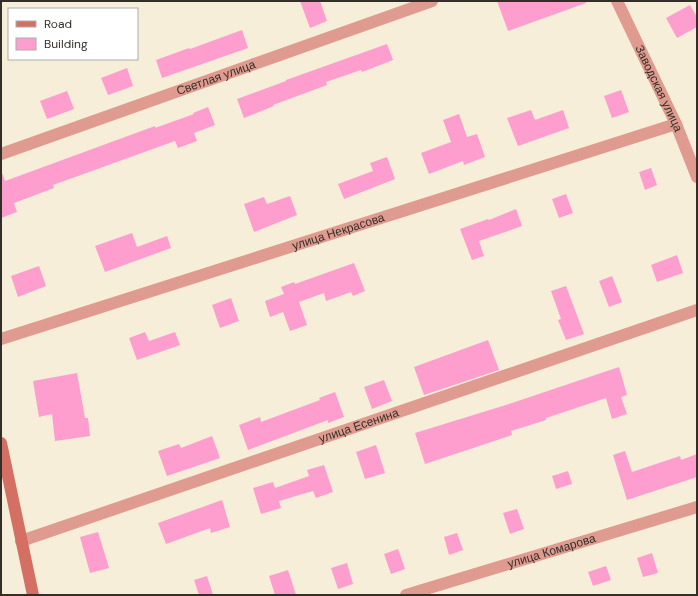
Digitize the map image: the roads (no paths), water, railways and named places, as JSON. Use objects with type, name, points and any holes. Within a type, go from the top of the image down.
[{"type":"main road","points":[[1,443],[33,595]]},
{"type":"street","name":"Светлая улица","points":[[1,154],[432,1]]},
{"type":"street","name":"Заводская улица","points":[[617,1],[676,124],[697,177]]},
{"type":"street","name":"улица Некрасова","points":[[1,339],[676,124]]},
{"type":"street","name":"улица Есенина","points":[[21,541],[697,310]]},
{"type":"street","name":"улица Комарова","points":[[406,595],[697,507]]}]
